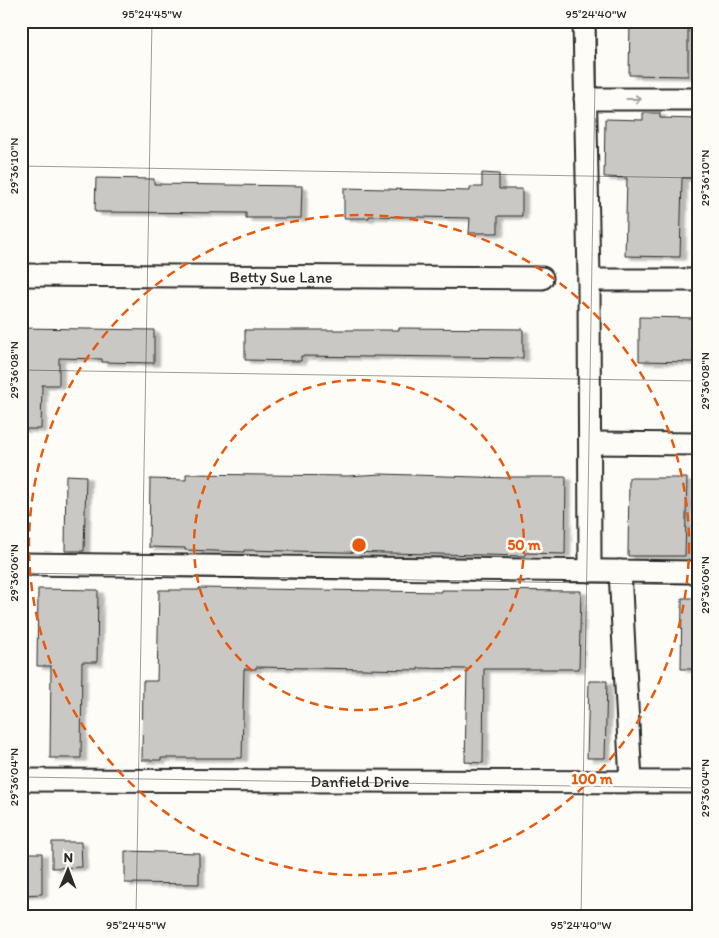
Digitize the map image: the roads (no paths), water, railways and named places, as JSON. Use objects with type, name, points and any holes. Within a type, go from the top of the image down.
[{"type":"street","points":[[584,21],[589,280],[590,571]]},
{"type":"street","points":[[585,99],[698,99]]},
{"type":"street","name":"Betty Sue Lane","points":[[21,275],[542,278]]},
{"type":"street","points":[[589,280],[698,280]]},
{"type":"street","points":[[590,443],[698,444]]},
{"type":"street","points":[[21,564],[698,572]]},
{"type":"street","points":[[620,571],[631,782]]},
{"type":"street","name":"Danfield Drive","points":[[21,780],[698,782]]}]
